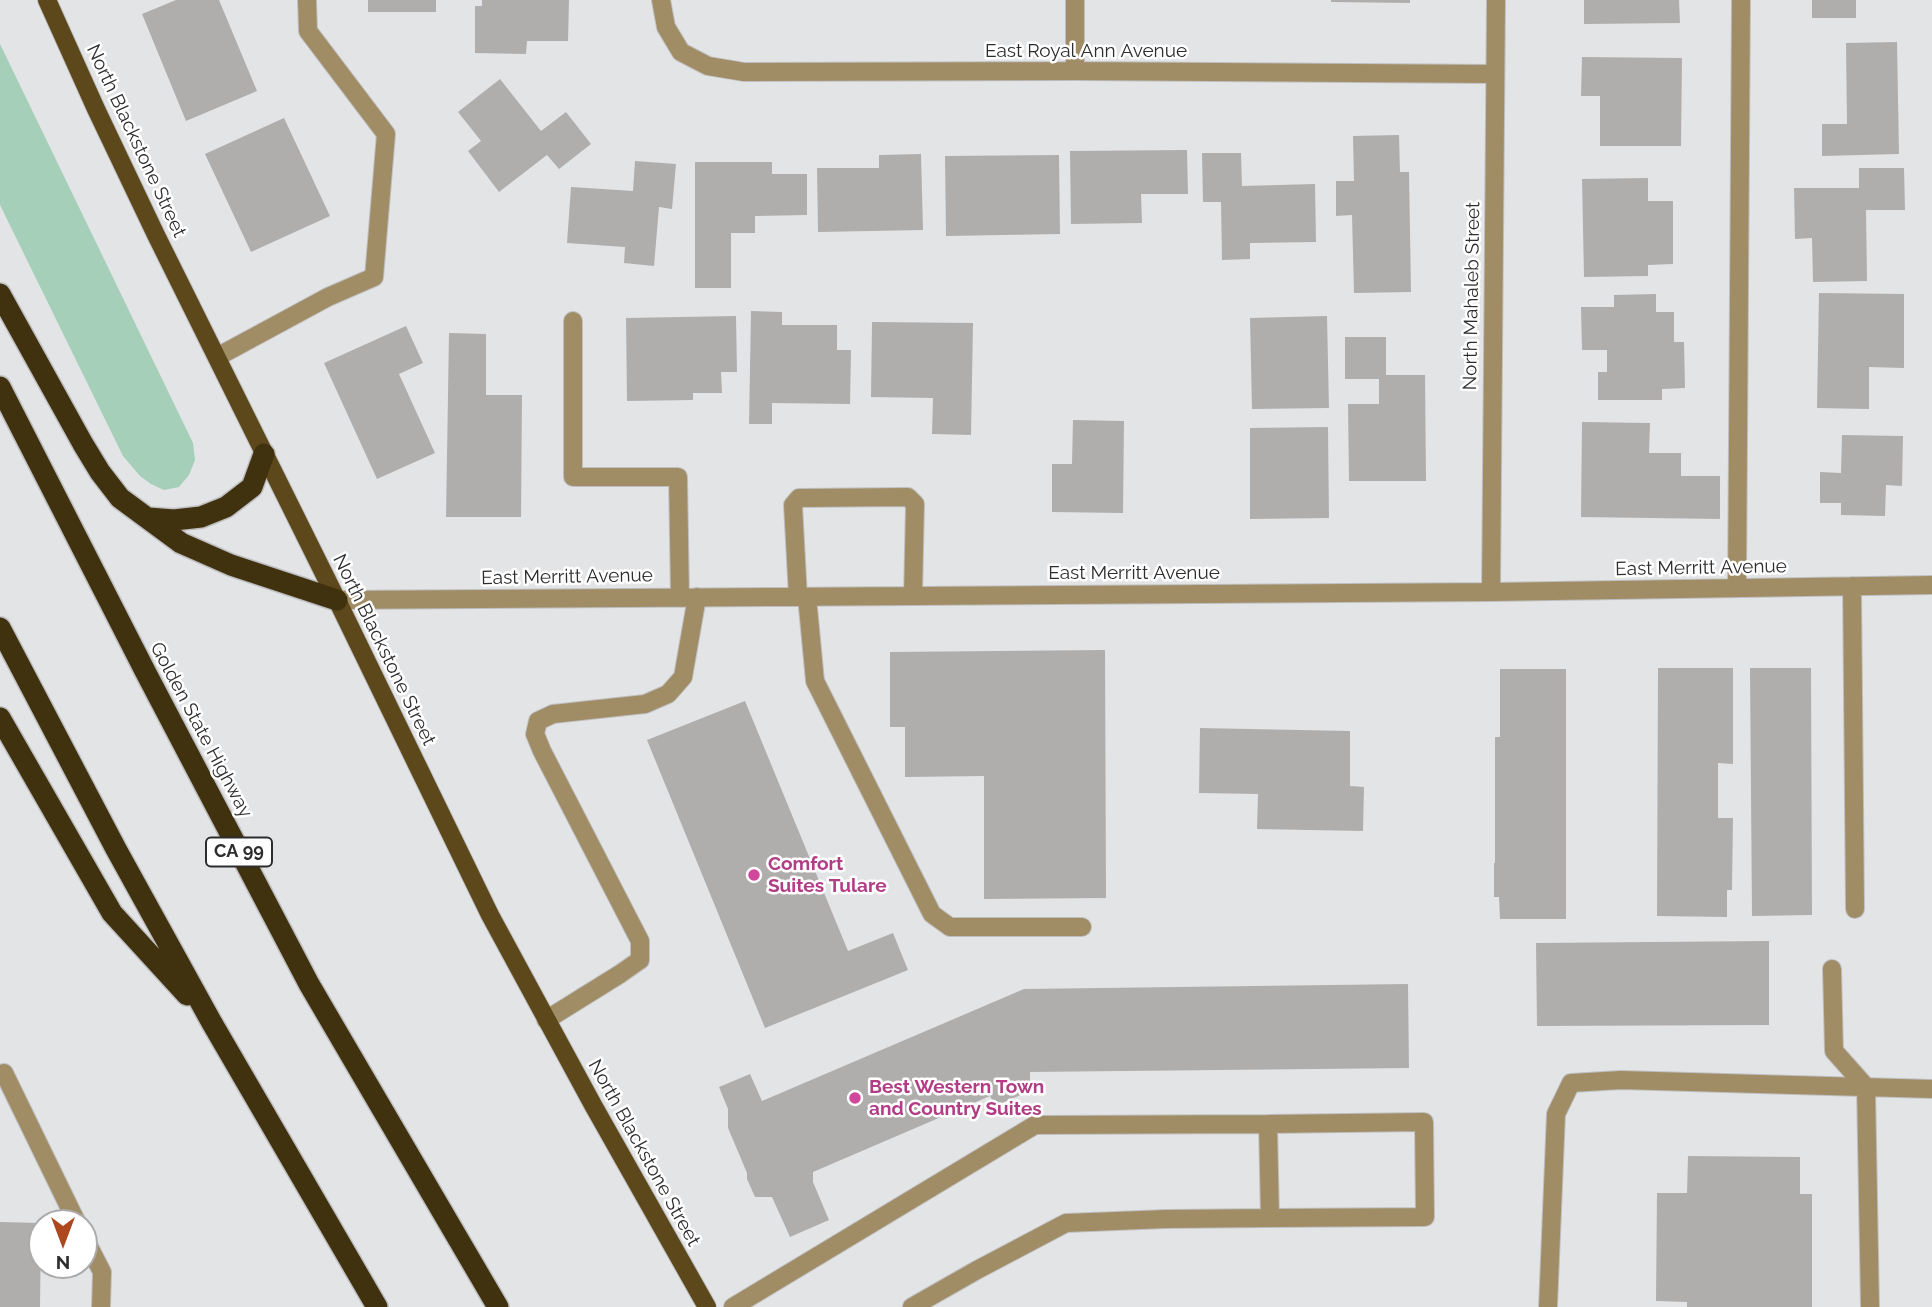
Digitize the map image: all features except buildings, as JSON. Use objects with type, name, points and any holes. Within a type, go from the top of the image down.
[{"type":"highway","points":[[0,294],[100,472],[120,498],[181,543],[232,565],[337,600]]},
{"type":"highway","name":"Golden State Highway","points":[[0,387],[309,984],[498,1307]]},
{"type":"highway","points":[[146,518],[174,520],[201,517],[226,507],[252,487],[264,454]]},
{"type":"highway","points":[[0,628],[116,849],[212,1023],[377,1307]]},
{"type":"highway","points":[[0,718],[112,913],[212,1023]]},
{"type":"main road","name":"North Blackstone Street","points":[[47,0],[108,135],[490,915],[707,1307]]},
{"type":"street","points":[[217,357],[328,297],[374,277],[386,134],[308,31],[307,0]]},
{"type":"street","name":"East Royal Ann Avenue","points":[[661,0],[666,27],[681,52],[708,66],[744,72],[1495,74]]},
{"type":"street","points":[[1075,0],[1075,71]]},
{"type":"street","name":"North Mahaleb Street","points":[[1491,592],[1496,0]]},
{"type":"street","points":[[1737,588],[1741,0]]},
{"type":"street","points":[[546,1020],[640,960],[640,941],[542,751],[535,734],[538,721],[553,715],[645,704],[668,694],[683,677],[688,597],[678,477],[573,477],[573,321]]},
{"type":"street","points":[[914,596],[915,504],[908,497],[799,498],[793,505],[802,597],[815,681],[932,914],[950,927],[1082,927]]},
{"type":"street","name":"East Merritt Avenue","points":[[337,600],[1491,592],[1932,585]]},
{"type":"street","points":[[1852,586],[1855,909]]},
{"type":"street","points":[[1832,970],[1834,1051],[1866,1087],[1870,1307]]},
{"type":"street","points":[[4,1073],[70,1209]]},
{"type":"street","points":[[1548,1307],[1556,1114],[1571,1083],[1621,1080],[1932,1089]]},
{"type":"street","points":[[733,1307],[1035,1125],[1424,1122],[1425,1217],[1166,1219],[1066,1223],[912,1307]]},
{"type":"street","points":[[1268,1124],[1270,1218]]},
{"type":"street","points":[[98,1264],[102,1272],[101,1307]]},
{"type":"green space","points":[[0,44],[193,443],[195,460],[189,475],[179,487],[164,490],[151,484],[140,476],[123,456],[0,205]]},
{"type":"place","name":"Comfort Suites Tulare","points":[[754,875]]},
{"type":"place","name":"Best Western Town and Country Suites","points":[[855,1098]]}]
